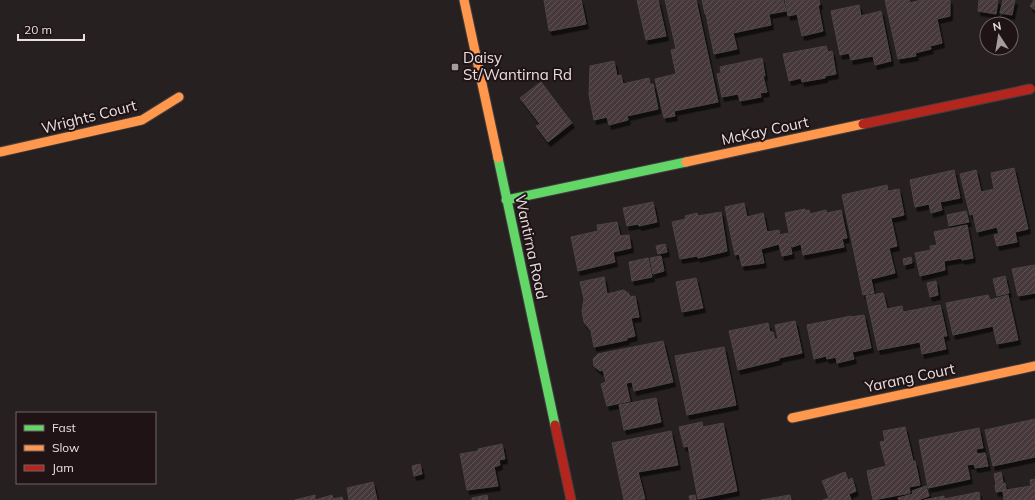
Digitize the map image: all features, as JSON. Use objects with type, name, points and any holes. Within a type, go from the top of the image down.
[{"type":"street","name":"Wantirna Road","points":[[464,0],[571,500]]},
{"type":"street","name":"McKay Court","points":[[506,200],[1030,89]]},
{"type":"street","name":"Wrights Court","points":[[0,152],[142,120],[179,97]]},
{"type":"street","name":"Yarang Court","points":[[792,418],[1035,366]]},
{"type":"building","points":[[544,0],[581,0],[586,24],[550,31]]},
{"type":"building","points":[[637,0],[658,0],[666,36],[646,40]]},
{"type":"building","points":[[665,0],[696,0],[718,102],[674,111],[675,116],[664,118],[655,79],[676,74],[671,50],[676,49]]},
{"type":"building","points":[[702,0],[783,0],[786,11],[769,14],[771,25],[733,33],[737,49],[714,54]]},
{"type":"building","points":[[785,0],[819,0],[820,5],[818,5],[823,31],[802,36],[797,14],[788,16]]},
{"type":"building","points":[[885,0],[909,0],[910,3],[921,0],[950,0],[950,16],[937,19],[942,43],[930,46],[931,49],[915,53],[916,56],[898,59]]},
{"type":"building","points":[[979,0],[998,0],[996,14],[978,11]]},
{"type":"building","points":[[1003,0],[1015,0],[1012,15],[1000,13]]},
{"type":"building","points":[[1035,0],[1035,10],[1030,6]]},
{"type":"building","points":[[859,5],[861,16],[881,11],[891,61],[875,65],[873,56],[851,60],[849,53],[840,55],[831,11]]},
{"type":"building","points":[[826,46],[828,52],[832,51],[836,74],[825,76],[825,78],[802,82],[801,78],[789,81],[783,54]]},
{"type":"building","points":[[762,58],[765,76],[763,76],[767,92],[760,93],[761,97],[740,101],[738,94],[722,97],[717,74],[721,73],[720,67]]},
{"type":"building","points":[[614,61],[617,76],[621,75],[623,84],[649,78],[650,84],[653,84],[658,109],[627,116],[628,120],[609,125],[607,117],[594,120],[589,95],[590,66]]},
{"type":"building","points":[[541,82],[572,123],[548,142],[536,126],[540,124],[520,98]]},
{"type":"building","points":[[1014,168],[1028,229],[1015,232],[1017,242],[997,246],[994,235],[999,234],[997,227],[977,232],[973,214],[970,215],[960,174],[976,170],[981,192],[994,189],[991,173]]},
{"type":"building","points":[[954,170],[960,198],[940,202],[942,210],[931,213],[929,204],[915,207],[910,180]]},
{"type":"building","points":[[887,185],[888,191],[899,189],[904,215],[891,218],[897,246],[889,248],[895,273],[871,279],[874,293],[863,295],[842,195]]},
{"type":"building","points":[[653,202],[657,222],[639,226],[638,224],[627,226],[623,208]]},
{"type":"building","points":[[744,203],[747,217],[763,213],[767,232],[779,230],[780,235],[788,233],[792,254],[782,256],[779,244],[761,249],[764,263],[742,266],[739,254],[735,255],[725,207]]},
{"type":"building","points":[[805,209],[805,211],[809,210],[810,214],[826,210],[827,213],[841,210],[847,238],[842,239],[844,247],[803,255],[801,244],[792,247],[785,213]]},
{"type":"building","points":[[966,211],[969,222],[949,226],[947,215]]},
{"type":"building","points":[[721,212],[727,251],[698,258],[697,256],[680,259],[672,222],[686,219],[685,216],[697,213],[698,216]]},
{"type":"building","points":[[617,222],[620,236],[629,235],[631,248],[613,252],[615,262],[578,271],[571,237],[598,231],[597,225]]},
{"type":"building","points":[[967,225],[973,258],[944,261],[945,270],[920,276],[915,253],[931,250],[930,246],[937,245],[934,232]]},
{"type":"building","points":[[665,244],[667,252],[658,254],[656,246]]},
{"type":"building","points":[[661,256],[664,271],[653,274],[650,258]]},
{"type":"building","points":[[911,257],[912,263],[904,265],[903,259]]},
{"type":"building","points":[[648,258],[652,277],[632,281],[629,262]]},
{"type":"building","points":[[1035,265],[1035,293],[1018,296],[1012,269]]},
{"type":"building","points":[[1005,276],[1009,293],[997,296],[993,279]]},
{"type":"building","points":[[604,277],[607,294],[624,290],[630,297],[635,296],[639,317],[631,318],[635,336],[627,338],[627,340],[594,347],[591,331],[584,322],[582,311],[584,299],[580,282]]},
{"type":"building","points":[[696,278],[703,308],[682,312],[676,282]]},
{"type":"building","points":[[936,281],[938,295],[930,297],[927,283]]},
{"type":"building","points":[[883,293],[887,309],[902,306],[903,312],[940,305],[947,336],[943,336],[946,349],[922,354],[920,342],[878,350],[866,296]]},
{"type":"building","points":[[988,295],[990,300],[1008,295],[1018,340],[997,344],[993,326],[953,335],[946,303]]},
{"type":"building","points":[[864,315],[871,348],[852,352],[854,359],[837,363],[836,357],[827,359],[826,356],[814,359],[807,325],[851,316]]},
{"type":"building","points":[[795,321],[802,353],[738,370],[729,331],[768,323],[770,332],[773,332],[775,339],[778,339],[775,325]]},
{"type":"building","points":[[663,341],[673,382],[634,391],[632,382],[626,383],[630,401],[607,406],[601,384],[606,382],[603,370],[600,371],[594,366],[593,359],[598,354]]},
{"type":"building","points":[[724,347],[736,405],[687,415],[675,356]]},
{"type":"building","points":[[656,398],[661,422],[624,430],[619,405]]},
{"type":"building","points":[[1035,419],[1035,457],[993,466],[985,430]]},
{"type":"building","points":[[702,422],[703,427],[723,423],[737,491],[698,499],[688,446],[684,447],[679,427]]},
{"type":"building","points":[[905,427],[920,485],[909,487],[910,493],[873,500],[867,471],[886,466],[880,442],[885,441],[883,431]]},
{"type":"building","points":[[979,428],[983,448],[976,449],[977,454],[985,453],[988,466],[975,468],[974,464],[967,465],[970,479],[928,488],[919,440]]},
{"type":"building","points":[[671,431],[678,465],[638,472],[645,499],[624,500],[612,443]]},
{"type":"building","points":[[502,444],[505,459],[499,460],[500,465],[494,467],[498,486],[467,490],[460,454],[478,451],[478,449]]},
{"type":"building","points":[[420,464],[422,474],[414,476],[412,466]]},
{"type":"building","points":[[845,472],[848,480],[852,478],[856,491],[849,494],[851,500],[823,500],[829,498],[822,481]]},
{"type":"building","points":[[1001,472],[1003,482],[996,484],[994,474]]},
{"type":"building","points":[[1035,479],[1035,500],[1004,500],[1003,491],[996,492],[995,485],[1005,483],[1006,490],[1031,486],[1030,480]]},
{"type":"building","points":[[373,482],[377,500],[349,500],[347,488]]},
{"type":"building","points":[[926,486],[929,496],[918,500],[899,500],[898,498],[913,494],[912,491]]},
{"type":"building","points":[[979,492],[980,500],[924,500],[944,496],[944,499]]},
{"type":"building","points":[[315,495],[315,500],[295,500]]},
{"type":"building","points":[[332,495],[333,499],[342,497],[343,500],[315,500]]},
{"type":"building","points":[[487,495],[488,500],[472,500],[472,498]]},
{"type":"building","points":[[695,495],[696,500],[690,500],[689,496]]},
{"type":"building","points":[[790,495],[791,500],[761,500]]},
{"type":"traffic: fast","points":[[498,158],[555,425]]},
{"type":"traffic: fast","points":[[506,200],[686,162]]},
{"type":"traffic: slow","points":[[464,0],[498,158]]},
{"type":"traffic: slow","points":[[0,152],[142,120],[179,97]]},
{"type":"traffic: slow","points":[[686,162],[863,124]]},
{"type":"traffic: slow","points":[[792,418],[1035,366]]},
{"type":"traffic: jam","points":[[863,124],[1030,89]]},
{"type":"traffic: jam","points":[[555,425],[571,500]]},
{"type":"place","name":"Daisy St/Wantirna Rd","points":[[455,67]]}]
